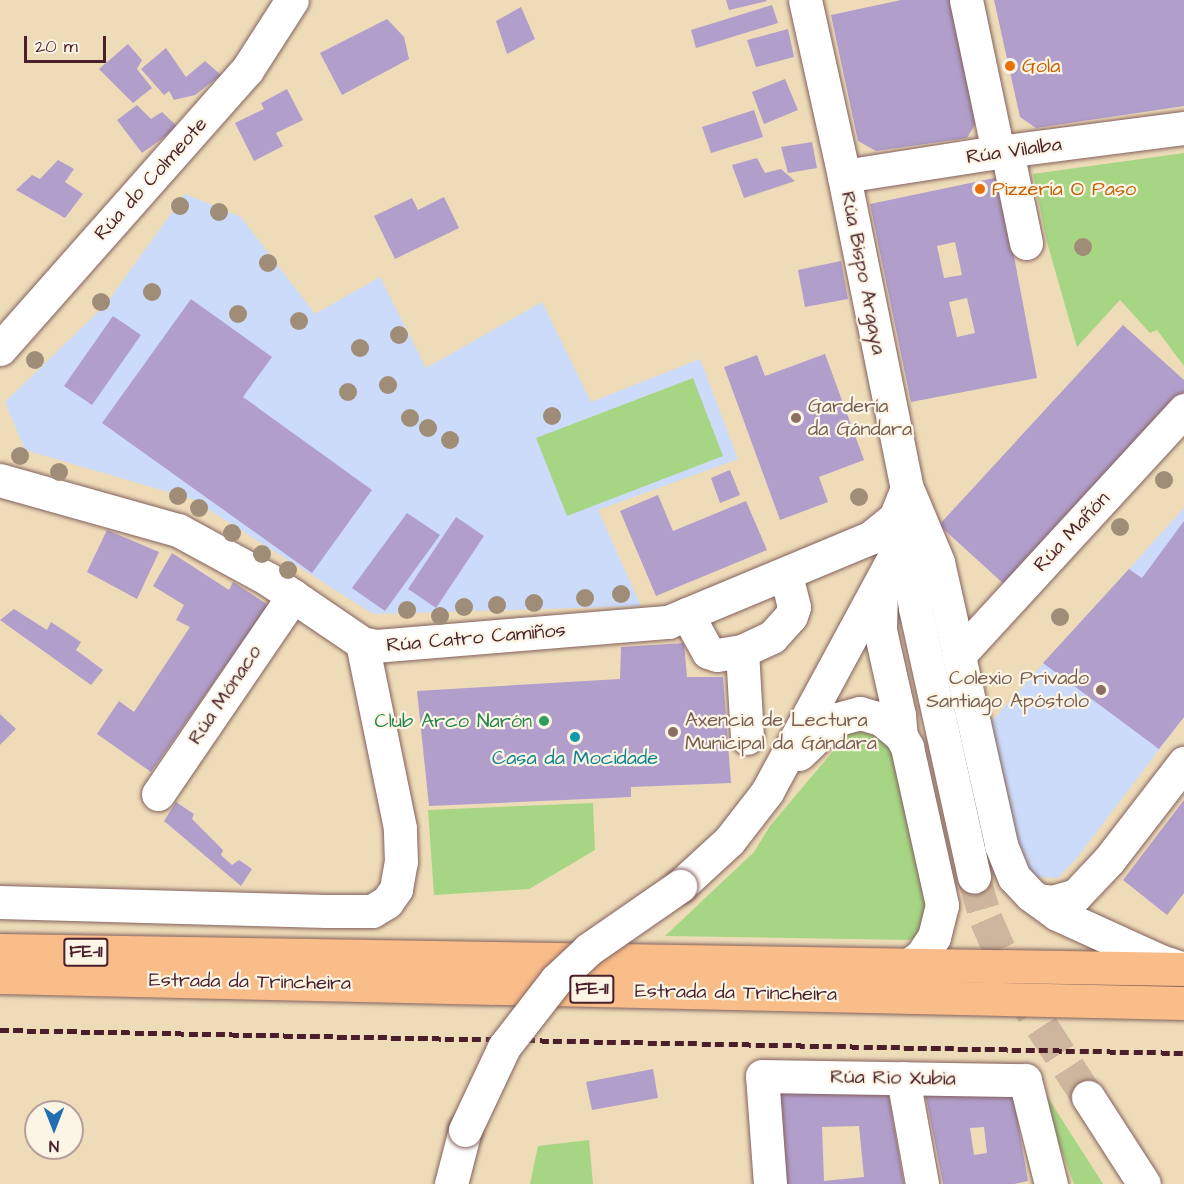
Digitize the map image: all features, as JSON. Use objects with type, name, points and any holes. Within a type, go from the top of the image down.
[{"type":"highway","name":"Estrada da Trincheira","points":[[0,950],[1184,969]]},
{"type":"highway","name":"Estrada da Trincheira","points":[[0,976],[1184,1003]]},
{"type":"street","name":"Rúa do Colmeote","points":[[0,349],[247,70],[292,0]]},
{"type":"street","name":"Rúa Bispo Argaya","points":[[805,0],[844,176],[907,489],[906,522],[900,546]]},
{"type":"street","points":[[966,0],[1026,243]]},
{"type":"street","name":"Rúa Vilalba","points":[[844,176],[1003,151],[1184,128]]},
{"type":"street","name":"Rúa Mañón","points":[[959,655],[1184,410]]},
{"type":"street","name":"Rúa Catro Camiños","points":[[0,480],[178,530],[268,579],[362,643],[375,646],[668,621],[786,575],[870,538],[889,524],[900,509],[907,489]]},
{"type":"street","points":[[907,489],[938,562],[1001,845],[1014,877],[1038,900],[1067,918],[1160,961],[1184,969]]},
{"type":"street","points":[[767,792],[900,546]]},
{"type":"street","points":[[900,546],[907,561],[920,631],[974,877]]},
{"type":"street","points":[[834,555],[849,555],[874,564],[882,580],[879,630],[899,715],[901,736],[911,761],[942,906],[934,937],[921,956],[910,964]]},
{"type":"street","points":[[687,614],[708,652],[717,655],[742,651],[772,637],[791,616],[794,607],[786,575]]},
{"type":"street","name":"Rúa Mónaco","points":[[158,794],[293,596]]},
{"type":"street","points":[[0,902],[372,911],[387,902],[396,889],[401,862],[400,828],[362,643]]},
{"type":"street","points":[[742,651],[747,738]]},
{"type":"street","points":[[451,1184],[465,1130],[504,1047],[556,980],[589,949],[680,886],[729,841],[807,744],[834,720],[860,713],[874,715],[901,736]]},
{"type":"street","points":[[1038,900],[1052,902],[1076,895],[1109,860],[1184,763]]},
{"type":"street","name":"Rúa Rio Xubia","points":[[770,1184],[762,1076],[1025,1080],[1051,1184]]},
{"type":"street","points":[[903,1078],[922,1184]]},
{"type":"street","points":[[1088,1097],[1144,1184]]},
{"type":"shaded area","points":[[185,194],[241,217],[315,314],[380,277],[426,368],[542,302],[591,402],[700,359],[738,459],[598,510],[641,606],[373,614],[192,499],[25,450],[5,402],[106,304]]},
{"type":"shaded area","name":"Colexio Privado Santiago Apóstolo","points":[[1184,508],[1184,717],[1076,859],[1058,878],[1032,877],[1012,856],[989,724]]},
{"type":"green space","points":[[1184,153],[1184,366],[1157,330],[1150,333],[1120,300],[1077,347],[1047,242],[1033,174]]},
{"type":"green space","points":[[693,378],[723,456],[567,516],[536,438]]},
{"type":"green space","points":[[850,731],[871,733],[885,740],[896,756],[928,916],[923,934],[909,940],[665,936],[754,852],[770,826]]},
{"type":"green space","points":[[593,803],[595,850],[529,889],[434,895],[428,810]]},
{"type":"green space","points":[[1045,1093],[1103,1184],[1074,1184],[1041,1095]]},
{"type":"green space","points":[[589,1140],[593,1184],[530,1184],[538,1146]]},
{"type":"building","points":[[726,0],[766,0],[767,1],[729,10]]},
{"type":"building","points":[[901,0],[951,0],[978,119],[967,138],[876,151],[858,141],[831,15]]},
{"type":"building","points":[[994,0],[1184,0],[1184,106],[1036,128],[1020,117]]},
{"type":"building","points":[[772,5],[778,23],[696,48],[691,30]]},
{"type":"building","points":[[521,7],[535,39],[507,54],[496,21]]},
{"type":"building","points":[[387,19],[404,37],[409,59],[342,95],[320,53]]},
{"type":"building","points":[[788,29],[794,57],[756,67],[747,40]]},
{"type":"building","points":[[128,44],[142,60],[137,69],[152,88],[133,103],[99,69]]},
{"type":"building","points":[[166,48],[186,77],[205,61],[221,75],[195,95],[174,100],[169,91],[164,95],[141,69]]},
{"type":"building","points":[[785,79],[798,110],[764,124],[752,92]]},
{"type":"building","points":[[287,89],[303,120],[276,133],[283,146],[254,161],[235,123],[264,109],[261,103]]},
{"type":"building","points":[[137,105],[151,119],[162,112],[178,127],[142,153],[117,120]]},
{"type":"building","points":[[754,110],[763,137],[711,153],[702,127]]},
{"type":"building","points":[[812,142],[817,168],[788,173],[781,147]]},
{"type":"building","points":[[757,158],[765,173],[781,169],[795,181],[744,198],[732,165]]},
{"type":"building","points":[[58,160],[74,169],[65,182],[83,194],[65,218],[16,190],[32,175],[40,179]]},
{"type":"building","points":[[999,177],[1037,378],[911,402],[870,204]],"holes":[[[955,242],[962,275],[944,278],[937,246]],[[967,298],[975,333],[957,337],[949,302]]]},
{"type":"building","points":[[444,197],[459,228],[395,259],[374,216],[412,198],[418,210]]},
{"type":"building","points":[[841,261],[848,299],[805,307],[798,270]]},
{"type":"building","points":[[191,299],[272,357],[243,397],[372,490],[312,573],[102,423]]},
{"type":"building","points":[[113,316],[141,335],[92,405],[64,386]]},
{"type":"building","points":[[1123,325],[1184,380],[1184,392],[1006,586],[939,525]]},
{"type":"building","name":"Gardería da Gándara","points":[[825,354],[864,460],[819,477],[828,502],[780,520],[724,367],[757,355],[765,376]]},
{"type":"building","points":[[730,470],[740,495],[720,503],[711,478]]},
{"type":"building","points":[[658,495],[673,531],[746,501],[767,550],[656,596],[620,511]]},
{"type":"building","points":[[407,513],[440,535],[385,611],[352,588]]},
{"type":"building","points":[[456,517],[484,536],[436,608],[408,589]]},
{"type":"building","points":[[1184,521],[1184,717],[1159,749],[1043,663],[1129,569],[1142,578]]},
{"type":"building","points":[[107,530],[159,552],[137,599],[87,572]]},
{"type":"building","points":[[172,553],[229,590],[233,582],[268,605],[151,772],[97,734],[119,701],[134,712],[190,627],[176,620],[184,605],[153,586]]},
{"type":"building","points":[[14,609],[47,630],[51,622],[81,642],[76,650],[103,670],[91,685],[0,620]]},
{"type":"building","name":"Casa da Mocidade","points":[[684,643],[687,677],[723,677],[731,783],[631,787],[631,797],[429,806],[417,691],[620,679],[621,647]]},
{"type":"building","points":[[0,714],[16,729],[0,745]]},
{"type":"building","points":[[1184,800],[1184,893],[1167,915],[1123,880]]},
{"type":"building","points":[[176,802],[194,814],[192,819],[223,850],[221,855],[232,865],[239,860],[252,869],[241,886],[164,821]]},
{"type":"building","points":[[653,1069],[658,1098],[592,1110],[586,1082]]},
{"type":"building","points":[[780,1091],[888,1091],[904,1184],[785,1184]],"holes":[[[859,1126],[864,1177],[824,1181],[822,1127]]]},
{"type":"building","points":[[925,1092],[1013,1094],[1028,1181],[1014,1184],[943,1184]],"holes":[[[984,1127],[987,1153],[974,1155],[970,1128]]]},
{"type":"tunnel","points":[[974,877],[986,919],[1015,985],[1088,1097]]},
{"type":"railway","points":[[0,1030],[1184,1053]]},
{"type":"place","name":"Gola","points":[[1010,66]]},
{"type":"place","name":"Pizzería O Paso","points":[[980,189]]},
{"type":"place","name":"Gardería da Gándara","points":[[796,418]]},
{"type":"place","name":"Colexio Privado Santiago Apóstolo","points":[[1101,690]]},
{"type":"place","name":"Club Arco Narón","points":[[544,721]]},
{"type":"place","name":"Axencia de Lectura Municipal da Gándara","points":[[673,732]]},
{"type":"place","name":"Casa da Mocidade","points":[[575,737]]}]
